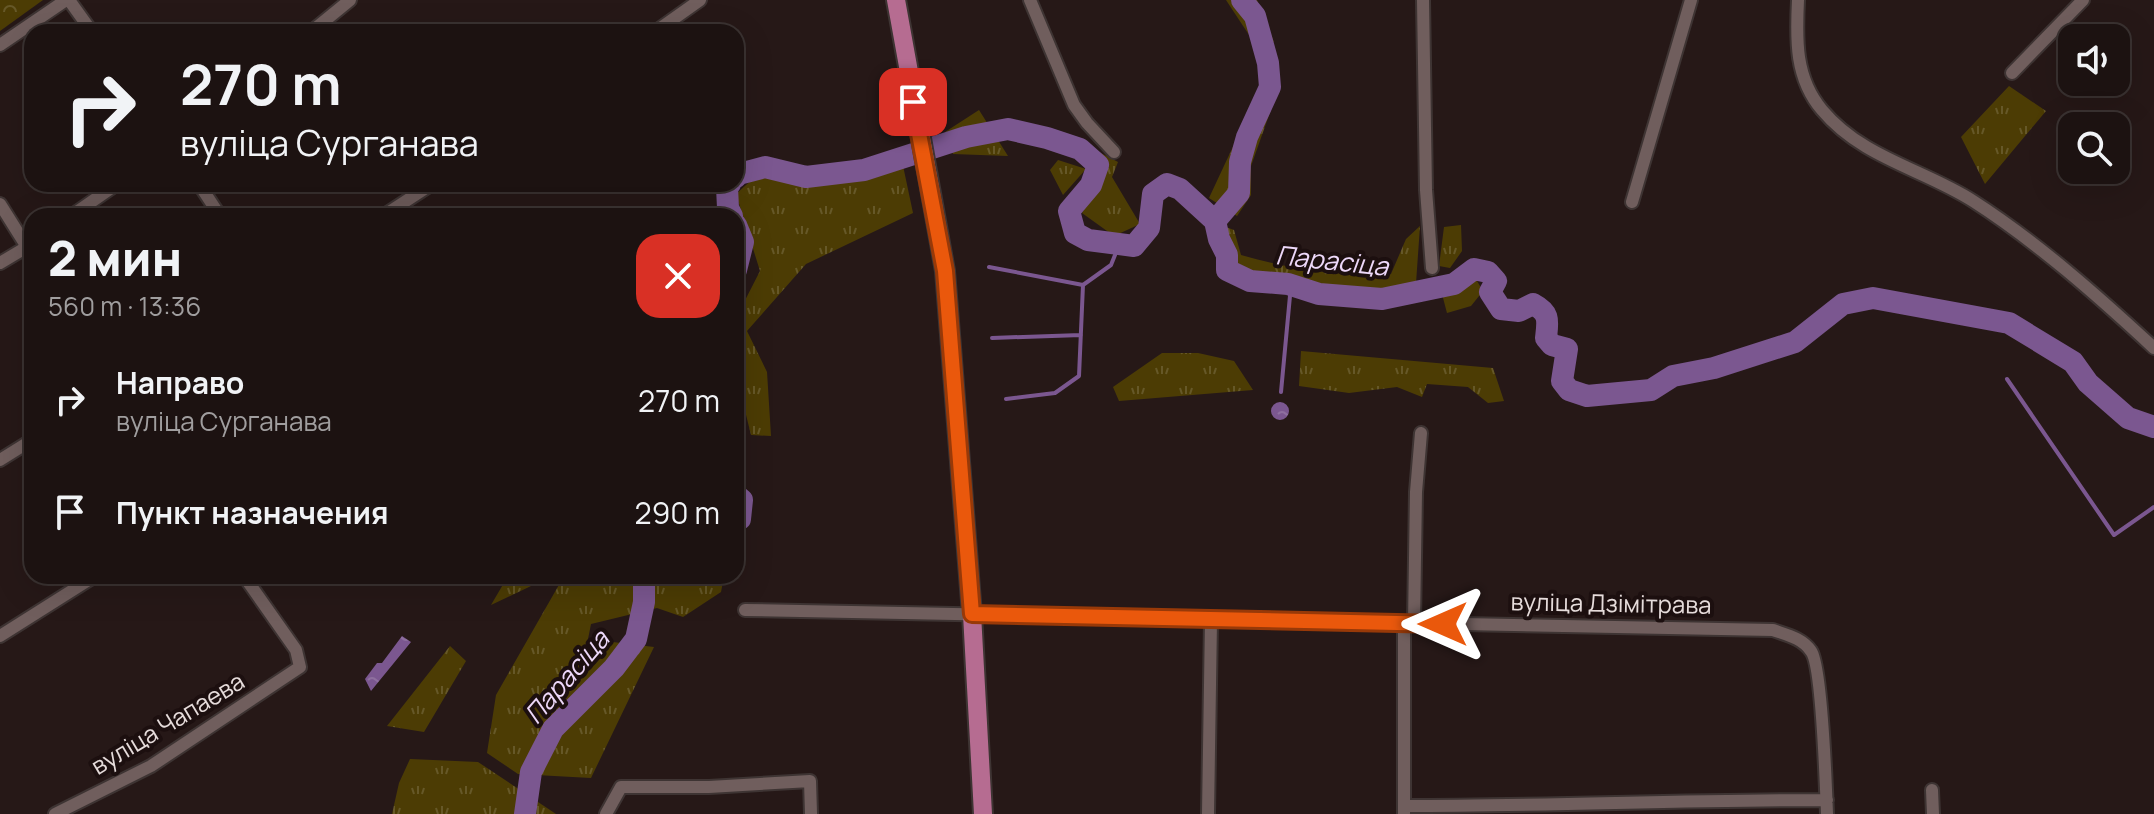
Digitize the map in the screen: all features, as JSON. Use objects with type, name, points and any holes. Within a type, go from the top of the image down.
[{"type":"main road","points":[[896,0],[945,271],[972,614],[983,814]]},
{"type":"street","points":[[32,24],[68,0],[86,24]]},
{"type":"street","points":[[321,24],[350,0]]},
{"type":"street","points":[[666,24],[700,0]]},
{"type":"street","points":[[1030,0],[1074,105],[1114,152]]},
{"type":"street","points":[[1423,0],[1426,190],[1432,268]]},
{"type":"street","points":[[1632,202],[1691,0]]},
{"type":"street","points":[[1798,0],[1796,32],[1802,79],[1821,109],[1850,138],[1884,158],[1925,174],[1972,201],[2029,242],[2154,348]]},
{"type":"street","points":[[2012,73],[2083,0]]},
{"type":"street","points":[[0,45],[24,29]]},
{"type":"street","points":[[82,208],[106,192]]},
{"type":"street","points":[[395,208],[420,192]]},
{"type":"street","points":[[0,204],[24,239]]},
{"type":"street","points":[[0,263],[24,251]]},
{"type":"street","points":[[1421,433],[1409,624],[1404,810],[1548,810],[1670,800],[1827,800],[1827,814]]},
{"type":"street","points":[[0,460],[24,445]]},
{"type":"street","points":[[0,636],[82,584]]},
{"type":"street","name":"вуліца Чапаева","points":[[55,814],[151,766],[300,667],[296,650],[250,584]]},
{"type":"street","name":"вуліца Дзімітрава","points":[[745,610],[1773,630],[1803,641],[1814,654],[1827,800]]},
{"type":"street","points":[[1208,814],[1211,620]]},
{"type":"street","points":[[606,814],[621,787],[709,787],[810,781],[811,814]]},
{"type":"street","points":[[1932,790],[1933,814]]},
{"type":"street","points":[[1670,800],[1670,814]]},
{"type":"green space","points":[[0,0],[43,0],[0,31]]},
{"type":"green space","points":[[1226,0],[1257,0],[1274,42],[1253,41]]},
{"type":"green space","points":[[2009,86],[2046,111],[1985,184],[1961,137]]},
{"type":"green space","points":[[1258,93],[1274,101],[1251,166],[1251,195],[1237,216],[1209,198]]},
{"type":"green space","points":[[979,110],[1008,156],[953,154],[945,132]]},
{"type":"green space","points":[[1097,151],[1118,162],[1112,177],[1140,224],[1114,236],[1082,213],[1104,169]]},
{"type":"green space","points":[[1058,160],[1086,169],[1063,195],[1050,170]]},
{"type":"green space","points":[[902,161],[913,213],[806,264],[747,331],[767,372],[771,436],[751,435],[744,407],[744,302],[760,271],[744,220],[744,208],[740,208],[736,194],[744,192],[744,187],[756,176],[839,184]]},
{"type":"green space","points":[[1461,225],[1462,251],[1450,268],[1439,266],[1444,227]]},
{"type":"green space","points":[[1223,226],[1234,230],[1241,255],[1315,271],[1372,275],[1391,274],[1406,239],[1420,226],[1416,283],[1383,294],[1284,278],[1248,276],[1230,267],[1231,249]]},
{"type":"green space","points":[[1474,276],[1483,291],[1471,306],[1447,313],[1442,294],[1454,292]]},
{"type":"green space","points":[[1301,351],[1493,368],[1504,401],[1488,403],[1468,387],[1427,384],[1422,397],[1397,387],[1349,393],[1299,386]]},
{"type":"green space","points":[[1162,353],[1198,353],[1234,361],[1253,390],[1119,401],[1113,387]]},
{"type":"green space","points":[[503,584],[535,584],[491,605]]},
{"type":"green space","points":[[559,584],[722,584],[721,592],[683,617],[657,608],[591,624],[588,639],[654,647],[591,778],[518,774],[487,753],[496,695]]},
{"type":"green space","points":[[450,646],[466,661],[424,732],[387,726]]},
{"type":"green space","points":[[410,759],[478,762],[556,814],[392,814],[399,783]]},
{"type":"water","points":[[1280,402],[1289,411],[1280,420],[1271,411]]},
{"type":"water","points":[[402,636],[411,642],[371,691],[365,679],[377,663],[382,663]]},
{"type":"waterway","points":[[1215,221],[1239,193],[1240,162],[1247,137],[1270,87],[1268,63],[1255,16],[1242,0]]},
{"type":"waterway","name":"Парасіца","points":[[744,173],[765,167],[806,177],[864,170],[966,137],[1008,129],[1080,149],[1098,165],[1091,185],[1069,211],[1075,233],[1088,240],[1134,246],[1149,228],[1153,194],[1167,184],[1180,189],[1215,221],[1227,255],[1227,270],[1250,281],[1288,284],[1319,294],[1382,299],[1454,284],[1474,269],[1488,272],[1496,281],[1490,292],[1501,309],[1519,311],[1533,304],[1545,314],[1546,338],[1552,345],[1567,349],[1562,381],[1569,390],[1587,396],[1651,390],[1673,376],[1714,368],[1795,342],[1843,304],[1873,298],[2009,323],[2073,362],[2088,383],[2128,418],[2154,427]]},
{"type":"waterway","name":"Парасіца","points":[[727,192],[728,208]]},
{"type":"waterway","points":[[1006,399],[1055,393],[1079,376],[1083,285],[1111,265],[1119,245]]},
{"type":"waterway","points":[[989,267],[1083,285]]},
{"type":"waterway","points":[[1281,392],[1291,285]]},
{"type":"waterway","points":[[992,338],[1081,335]]},
{"type":"waterway","points":[[2007,379],[2114,535],[2154,507]]},
{"type":"waterway","name":"Парасіца","points":[[525,814],[531,772],[553,729],[614,668],[636,639],[644,602],[644,584]]},
{"type":"route","points":[[913,102],[945,271],[972,614],[1443,624]]}]
